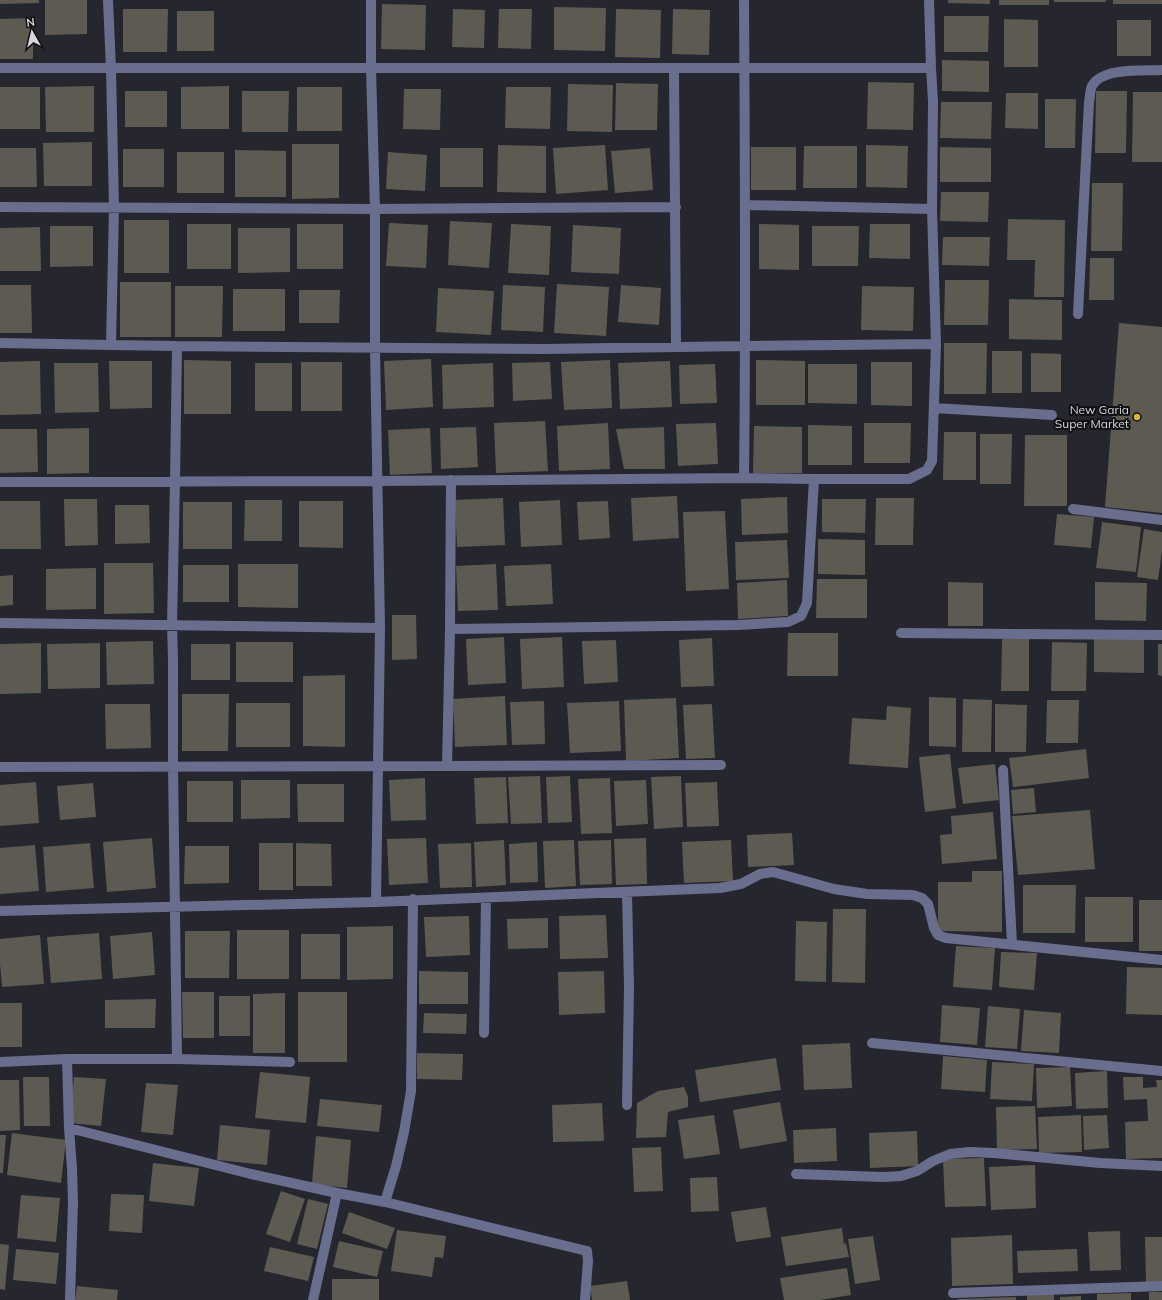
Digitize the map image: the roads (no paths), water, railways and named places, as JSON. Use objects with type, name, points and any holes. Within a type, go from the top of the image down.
[{"type":"street","points":[[108,0],[114,208],[111,345]]},
{"type":"street","points":[[372,0],[371,69],[376,209],[375,348],[380,628],[376,902]]},
{"type":"street","points":[[744,0],[746,205],[744,478]]},
{"type":"street","points":[[0,482],[909,478],[926,470],[932,461],[936,344],[932,209],[933,101],[929,0]]},
{"type":"street","points":[[0,68],[931,68]]},
{"type":"street","points":[[674,68],[676,347]]},
{"type":"street","points":[[1078,314],[1089,102],[1092,86],[1101,77],[1118,72],[1162,70]]},
{"type":"street","points":[[746,205],[932,209]]},
{"type":"street","points":[[0,207],[376,209],[676,207]]},
{"type":"street","points":[[0,343],[544,349],[936,344]]},
{"type":"street","points":[[177,346],[172,624],[174,660],[173,766],[177,1059]]},
{"type":"street","points":[[934,408],[1052,415]]},
{"type":"street","points":[[450,629],[738,625],[788,622],[801,616],[807,603],[814,479]]},
{"type":"street","points":[[447,766],[451,480]]},
{"type":"street","points":[[1073,509],[1162,520]]},
{"type":"street","points":[[0,623],[172,624],[380,628]]},
{"type":"street","points":[[901,633],[1162,635]]},
{"type":"street","points":[[0,767],[721,765]]},
{"type":"street","points":[[1003,770],[1012,944]]},
{"type":"street","points":[[0,912],[376,902],[413,899],[486,898],[720,888],[740,884],[760,874],[773,872],[834,889],[867,894],[913,895],[922,898],[928,904],[934,928],[938,935],[946,938],[1162,960]]},
{"type":"street","points":[[627,892],[629,987],[627,1105]]},
{"type":"street","points":[[484,1033],[486,898]]},
{"type":"street","points":[[385,1202],[404,1132],[411,1091],[413,899]]},
{"type":"street","points":[[872,1043],[1162,1071]]},
{"type":"street","points":[[67,1059],[69,1128],[74,1202],[70,1300]]},
{"type":"street","points":[[0,1062],[67,1059],[177,1059],[290,1062]]},
{"type":"street","points":[[69,1128],[252,1174],[385,1202],[587,1251],[588,1261],[585,1300]]},
{"type":"street","points":[[796,1174],[883,1177],[901,1176],[917,1171],[933,1161],[950,1154],[970,1152],[1100,1163],[1162,1166]]},
{"type":"street","points":[[313,1300],[337,1193]]},
{"type":"street","points":[[954,1293],[1162,1286]]},
{"type":"place","name":"New Garia Super Market","points":[[1137,417]]}]
